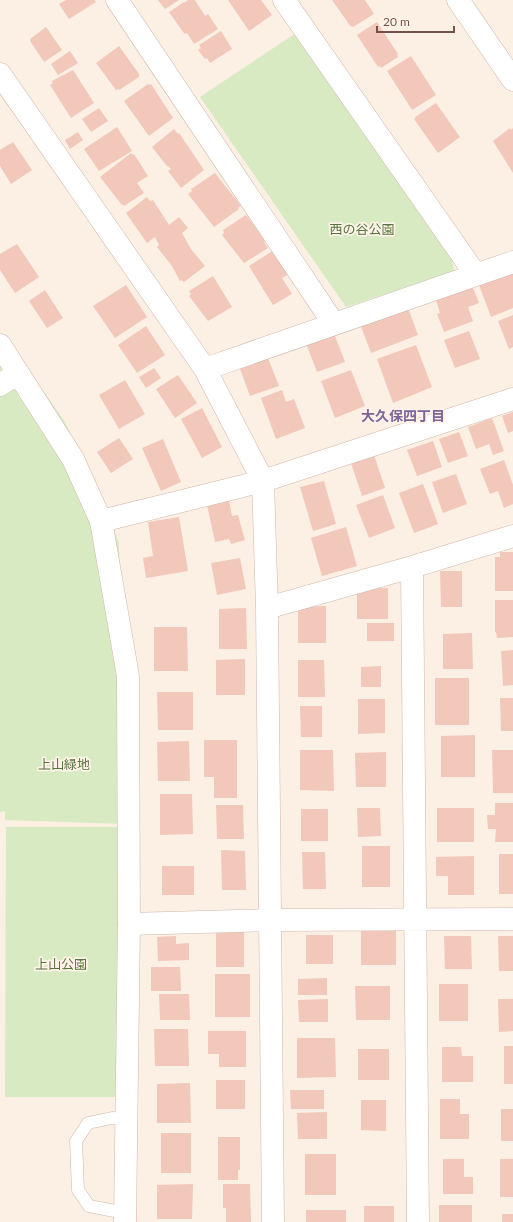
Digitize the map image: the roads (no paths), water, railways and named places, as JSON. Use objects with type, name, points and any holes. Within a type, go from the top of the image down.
[{"type":"street","points":[[117,0],[334,324]]},
{"type":"street","points":[[284,0],[476,275]]},
{"type":"street","points":[[458,0],[513,80]]},
{"type":"street","points":[[0,74],[205,369],[262,481],[267,608],[273,1222]]},
{"type":"street","points":[[205,369],[513,262]]},
{"type":"street","points":[[0,346],[9,379],[73,459],[101,521],[128,676],[129,924],[125,1218]]},
{"type":"street","points":[[101,521],[262,481],[513,398]]},
{"type":"street","points":[[267,608],[412,567],[513,536]]},
{"type":"street","points":[[412,567],[418,1222]]},
{"type":"street","points":[[129,924],[270,920],[513,919]]},
{"type":"lane","points":[[125,1218],[89,1206],[78,1190],[76,1141],[88,1123],[112,1118],[126,1119]]},
{"type":"district","name":"大久保四丁目","points":[[403,416]]},
{"type":"park label","name":"西の谷公園","points":[[362,229]]},
{"type":"park label","name":"上山緑地","points":[[64,764]]},
{"type":"park label","name":"上山公園","points":[[61,964]]}]
